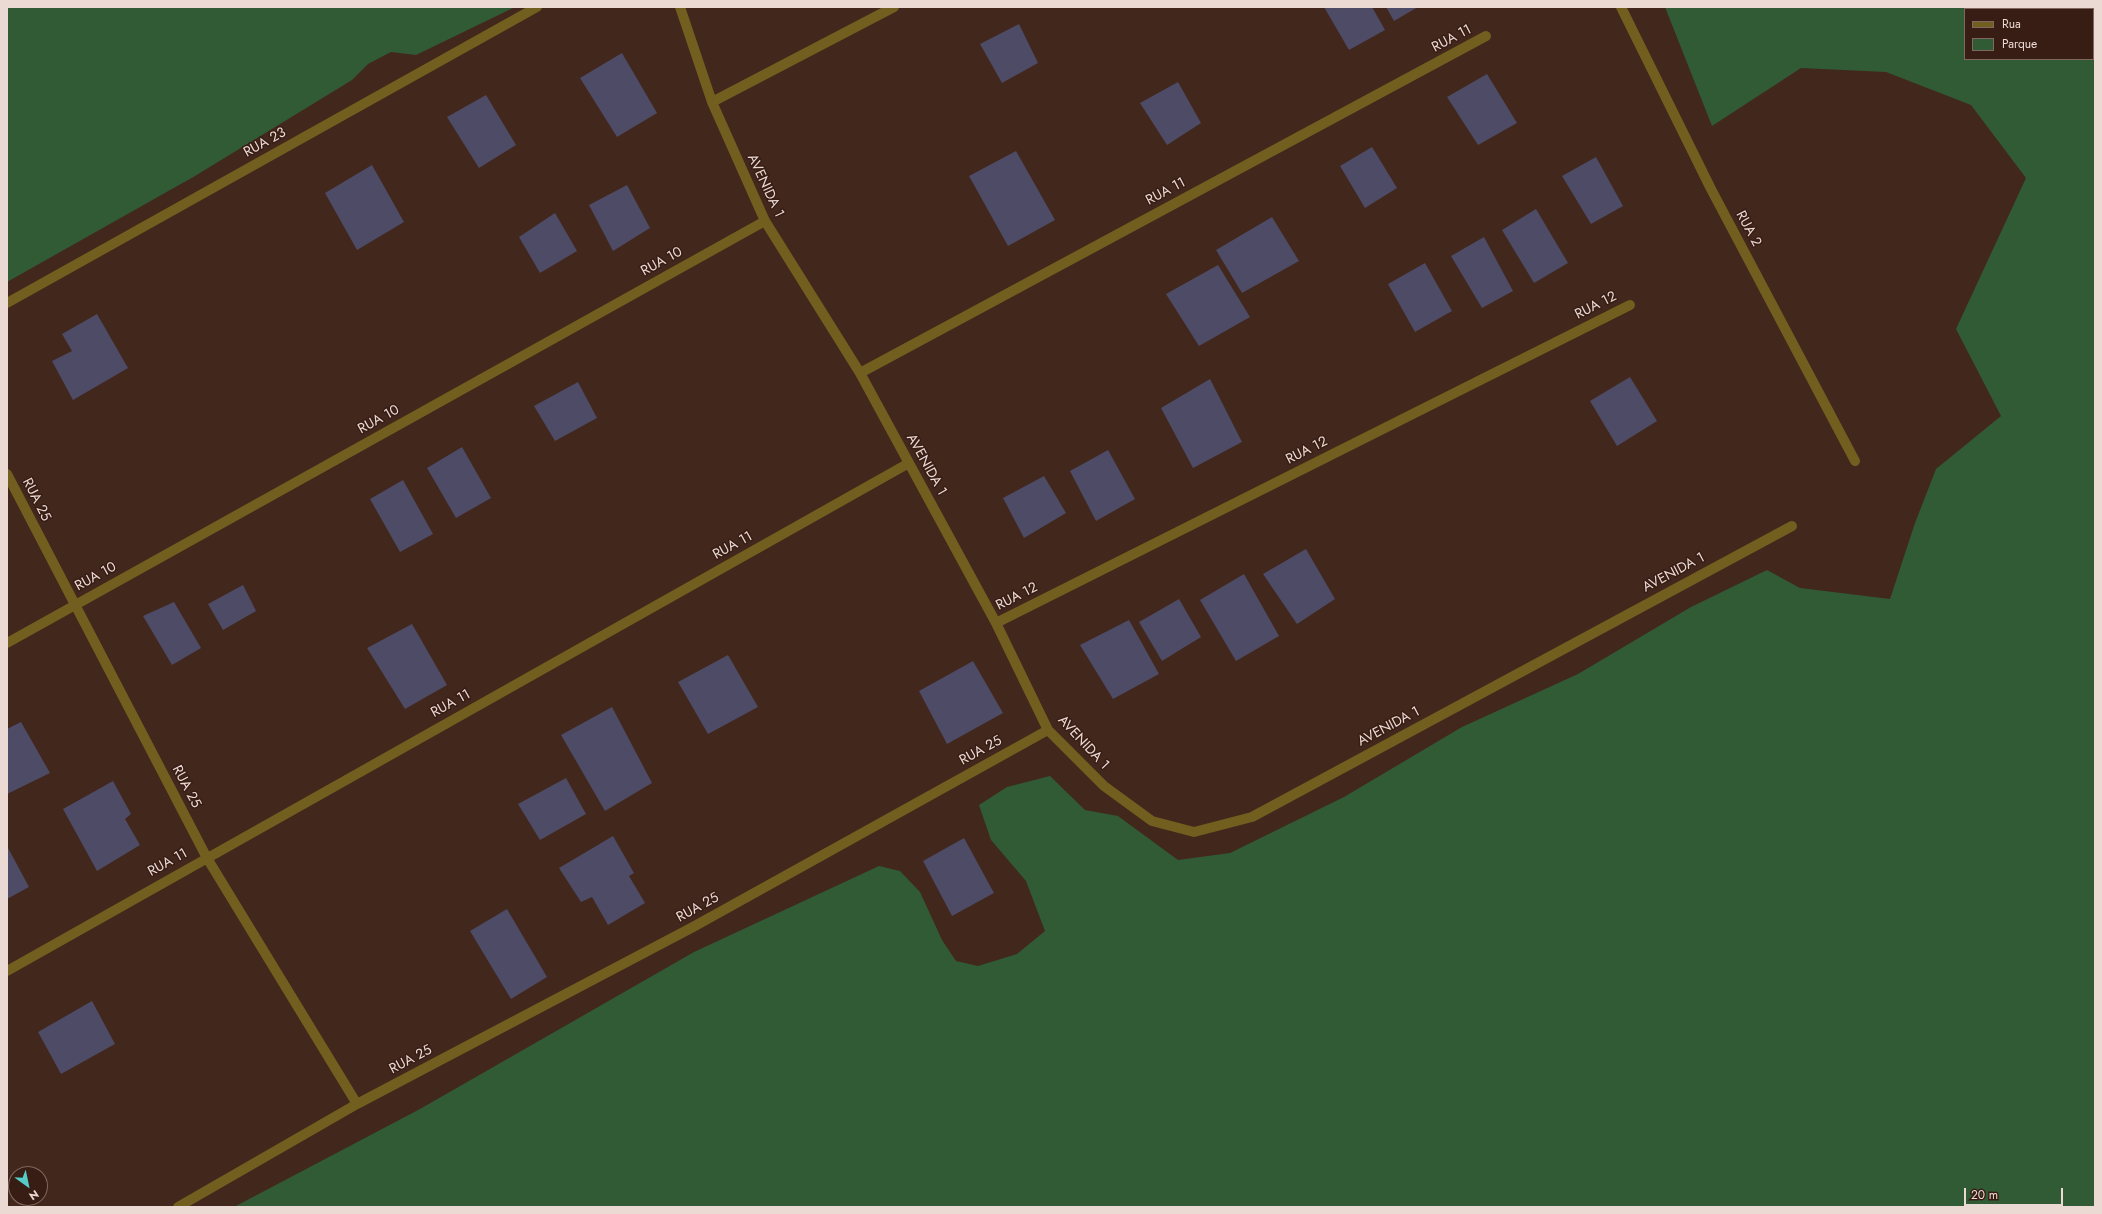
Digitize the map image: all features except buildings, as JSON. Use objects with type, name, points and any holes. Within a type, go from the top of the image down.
[{"type":"street","name":"RUA 23","points":[[7,304],[537,7]]},
{"type":"street","name":"AVENIDA 1","points":[[680,7],[712,102],[765,221],[860,373],[996,623],[1048,730],[1104,786],[1152,821],[1194,832],[1252,817],[1792,526]]},
{"type":"street","points":[[712,102],[894,7]]},
{"type":"street","name":"RUA 2","points":[[1620,7],[1711,189],[1855,461]]},
{"type":"street","name":"RUA 11","points":[[860,373],[1486,36]]},
{"type":"street","name":"RUA 10","points":[[7,642],[765,221]]},
{"type":"street","name":"RUA 12","points":[[996,623],[1630,305]]},
{"type":"street","name":"RUA 11","points":[[7,971],[909,463]]},
{"type":"street","name":"RUA 25","points":[[7,474],[207,858],[357,1104]]},
{"type":"street","name":"RUA 25","points":[[178,1207],[357,1104],[693,928],[1048,730]]},
{"type":"green space","points":[[7,7],[515,7],[416,55],[391,52],[368,64],[352,80],[195,176],[7,282]]},
{"type":"green space","points":[[1665,7],[2095,7],[2095,1207],[234,1207],[420,1109],[694,952],[879,866],[900,871],[920,892],[942,940],[956,961],[978,966],[1017,954],[1045,931],[1026,881],[991,840],[979,805],[1007,787],[1050,776],[1085,810],[1118,816],[1178,860],[1230,853],[1344,797],[1462,727],[1578,674],[1691,607],[1767,570],[1800,588],[1890,599],[1915,523],[1936,469],[2001,416],[1956,329],[2026,178],[1971,105],[1886,72],[1801,68],[1712,126]]}]
